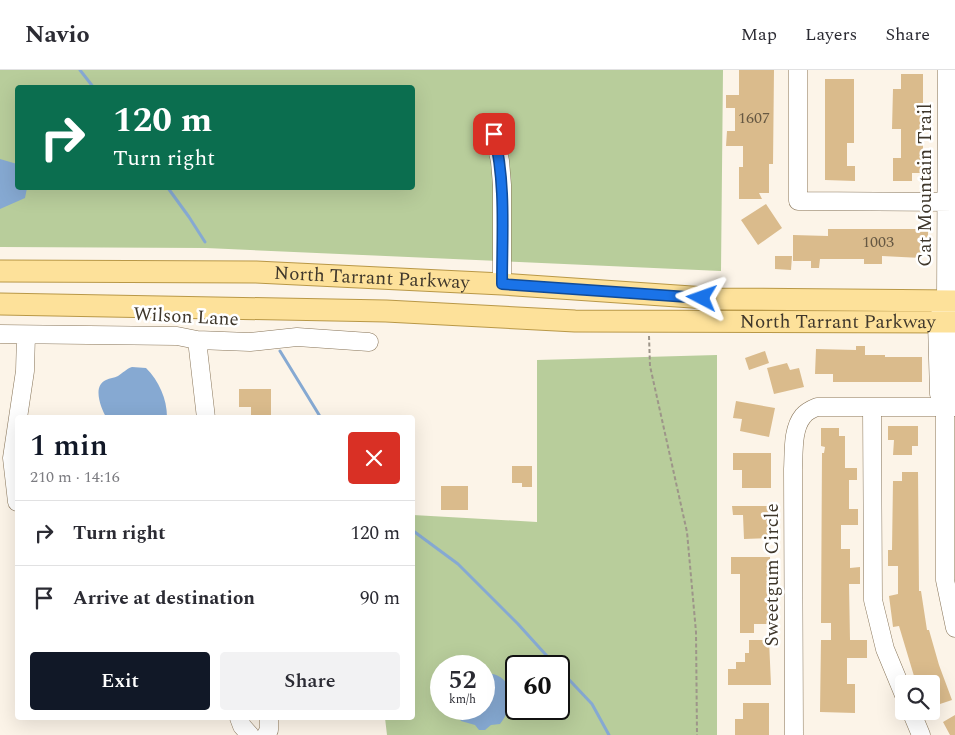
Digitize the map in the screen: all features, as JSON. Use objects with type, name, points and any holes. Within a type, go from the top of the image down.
[{"type":"main road","name":"North Tarrant Parkway","points":[[0,271],[256,272],[502,284],[721,299],[951,301]]},
{"type":"main road","name":"North Tarrant Parkway","points":[[0,304],[386,311],[560,320],[949,322]]},
{"type":"street","points":[[798,70],[798,201],[951,202]]},
{"type":"street","name":"Cat Mountain Trail","points":[[947,70],[951,202],[951,301],[949,322],[954,383],[950,407],[945,580],[955,628]]},
{"type":"street","points":[[494,134],[501,169],[502,284]]},
{"type":"street","name":"Wilson Lane","points":[[0,334],[177,336],[197,340],[250,342],[296,338],[369,342]]},
{"type":"street","points":[[18,415],[25,371],[26,335]]},
{"type":"street","points":[[197,340],[206,415]]},
{"type":"street","name":"Sweetgum Circle","points":[[794,735],[793,469],[795,438],[802,417],[816,407],[872,407]]},
{"type":"street","points":[[896,675],[885,650],[873,600],[872,407],[950,407]]},
{"type":"street","points":[[15,438],[12,458],[15,484]]},
{"type":"street","points":[[240,720],[242,726],[250,735]]},
{"type":"street","points":[[266,735],[269,730],[270,720]]},
{"type":"street","points":[[914,720],[921,735]]},
{"type":"path","points":[[648,321],[650,366],[687,532],[696,632],[697,735]]},
{"type":"green space","points":[[0,70],[723,70],[721,271],[206,248],[0,247]]},
{"type":"green space","points":[[717,355],[717,735],[387,735],[385,720],[415,720],[415,515],[537,522],[537,360]]},
{"type":"water","points":[[0,159],[15,163],[15,190],[27,190],[25,198],[0,209]]},
{"type":"water","points":[[132,367],[146,368],[155,379],[164,397],[167,415],[105,415],[99,397],[99,387],[106,380],[118,376]]},
{"type":"water","points":[[495,674],[502,678],[505,682],[505,716],[500,724],[491,725],[485,730],[479,730],[475,725],[461,721],[495,720]]},
{"type":"building","points":[[739,70],[774,70],[773,164],[769,164],[769,193],[759,193],[762,199],[739,199],[739,167],[743,167],[743,146],[726,146],[727,131],[735,131],[735,108],[726,108],[726,95],[739,95]]},
{"type":"building","points":[[901,74],[923,74],[923,173],[912,173],[912,181],[893,181],[893,158],[901,158],[901,129],[892,129],[893,89],[901,89]]},
{"type":"building","points":[[825,79],[854,79],[854,143],[847,143],[847,166],[855,166],[855,181],[825,180]]},
{"type":"building","points":[[766,204],[782,228],[758,245],[741,220]]},
{"type":"building","points":[[828,229],[928,229],[928,253],[921,253],[921,258],[882,256],[882,264],[864,264],[864,259],[820,259],[819,268],[811,268],[811,261],[793,261],[793,235],[828,236]]},
{"type":"building","points":[[775,256],[792,256],[791,270],[775,269]]},
{"type":"building","points":[[856,346],[865,346],[865,355],[922,357],[922,382],[833,382],[833,374],[815,374],[816,349],[856,350]]},
{"type":"building","points":[[765,351],[769,363],[749,370],[745,358]]},
{"type":"building","points":[[787,363],[790,370],[799,368],[804,387],[774,394],[767,368]]},
{"type":"building","points":[[239,389],[271,389],[271,415],[251,415],[251,407],[239,407]]},
{"type":"building","points":[[736,401],[775,408],[769,437],[740,431],[742,419],[733,418]]},
{"type":"building","points":[[888,426],[918,426],[918,446],[912,446],[912,455],[893,455],[894,440],[888,440]]},
{"type":"building","points":[[821,428],[839,428],[839,436],[845,436],[845,468],[857,468],[857,480],[849,480],[849,509],[858,509],[858,525],[841,525],[841,549],[850,549],[850,568],[860,567],[860,584],[849,584],[850,640],[867,640],[867,658],[847,658],[847,684],[855,684],[855,713],[820,712],[821,640],[831,640],[831,623],[821,623],[822,453],[824,453],[825,447],[821,446]]},
{"type":"building","points":[[733,453],[771,453],[771,488],[742,488],[742,470],[733,470]]},
{"type":"building","points":[[512,466],[532,466],[532,487],[522,487],[522,483],[512,483]]},
{"type":"building","points":[[902,472],[918,472],[919,591],[921,591],[927,630],[929,630],[952,700],[940,704],[940,675],[914,675],[899,626],[893,627],[889,596],[898,594],[898,566],[888,566],[888,550],[892,550],[893,481],[902,481]]},
{"type":"building","points":[[441,486],[468,486],[468,510],[441,510]]},
{"type":"building","points":[[732,506],[770,506],[770,538],[744,539],[743,515],[733,515]]},
{"type":"building","points":[[731,557],[770,557],[769,624],[754,624],[754,633],[740,633],[740,574],[731,574]]},
{"type":"building","points":[[749,640],[769,640],[771,685],[728,685],[728,669],[736,669],[736,662],[745,662],[745,653],[749,653]]},
{"type":"building","points":[[743,703],[769,703],[769,735],[735,735],[735,719],[743,719]]},
{"type":"building","points":[[955,715],[955,735],[950,735],[943,722]]},
{"type":"waterway","points":[[80,70],[92,85]]},
{"type":"waterway","points":[[169,190],[205,242]]},
{"type":"waterway","points":[[280,351],[319,415]]},
{"type":"waterway","points":[[415,532],[458,564],[546,655]]},
{"type":"waterway","points":[[570,681],[592,704],[609,735]]},
{"type":"route","points":[[494,134],[500,161],[502,185],[502,284],[702,298]]}]
